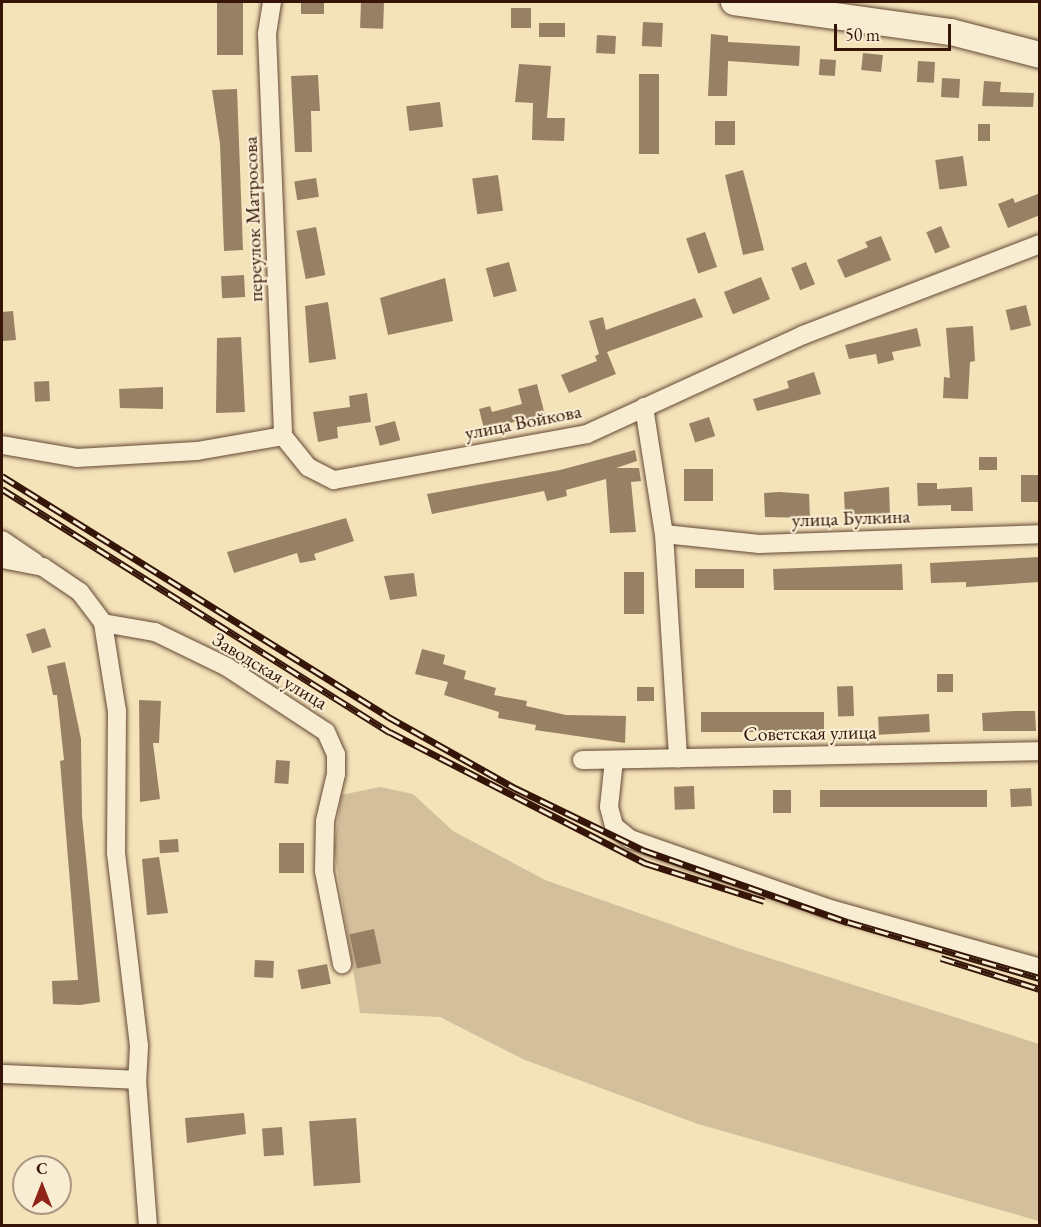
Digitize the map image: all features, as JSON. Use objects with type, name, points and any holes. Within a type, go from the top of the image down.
[{"type":"main road","points":[[734,2],[951,32],[1040,55]]},
{"type":"street","name":"переулок Матросова","points":[[272,2],[267,34],[283,436]]},
{"type":"street","name":"улица Войкова","points":[[283,436],[308,467],[334,480],[588,434],[803,335],[1040,244]]},
{"type":"street","points":[[644,407],[664,534],[678,759]]},
{"type":"street","points":[[2,445],[77,458],[197,451],[283,436]]},
{"type":"street","name":"улица Булкина","points":[[664,534],[759,544],[1040,534]]},
{"type":"street","points":[[2,540],[80,592],[103,623],[117,711],[116,853],[139,1047],[136,1080],[148,1226]]},
{"type":"street","points":[[2,559],[44,567]]},
{"type":"street","name":"Заводская улица","points":[[103,623],[155,632],[206,657],[326,732],[336,754],[336,774],[325,821],[324,872],[342,964]]},
{"type":"street","name":"Советская улица","points":[[582,760],[1040,751]]},
{"type":"street","points":[[614,760],[609,807],[614,826],[630,839],[827,908],[1040,968]]},
{"type":"street","points":[[2,1074],[136,1080]]},
{"type":"shaded area","points":[[380,787],[413,794],[453,831],[545,880],[738,948],[1039,1044],[1039,1221],[698,1124],[525,1060],[440,1017],[360,1013],[334,849],[341,795]]},
{"type":"building","points":[[217,2],[243,2],[243,55],[217,55]]},
{"type":"building","points":[[301,2],[324,2],[324,14],[301,14]]},
{"type":"building","points":[[361,2],[384,3],[383,29],[360,28]]},
{"type":"building","points":[[511,8],[531,8],[531,28],[511,28]]},
{"type":"building","points":[[643,22],[663,23],[662,47],[642,46]]},
{"type":"building","points":[[539,23],[565,23],[565,37],[539,37]]},
{"type":"building","points":[[711,34],[728,36],[728,42],[800,46],[799,66],[728,61],[727,96],[708,96]]},
{"type":"building","points":[[597,35],[616,36],[615,54],[596,53]]},
{"type":"building","points":[[863,53],[883,55],[881,72],[861,70]]},
{"type":"building","points":[[820,59],[836,60],[835,76],[819,75]]},
{"type":"building","points":[[918,61],[935,62],[934,83],[917,82]]},
{"type":"building","points":[[519,64],[551,66],[547,118],[565,118],[564,141],[532,140],[533,103],[515,102]]},
{"type":"building","points":[[639,74],[659,74],[659,154],[639,154]]},
{"type":"building","points":[[318,75],[320,111],[311,111],[312,152],[295,152],[291,76]]},
{"type":"building","points":[[942,78],[960,79],[959,98],[941,97]]},
{"type":"building","points":[[984,81],[1001,82],[1000,92],[1034,93],[1033,107],[982,106]]},
{"type":"building","points":[[237,89],[243,250],[224,251],[220,144],[212,90]]},
{"type":"building","points":[[440,102],[443,127],[409,131],[406,106]]},
{"type":"building","points":[[715,121],[735,121],[735,145],[715,145]]},
{"type":"building","points":[[978,124],[990,124],[990,141],[978,141]]},
{"type":"building","points":[[963,156],[967,186],[939,190],[935,160]]},
{"type":"building","points":[[743,170],[764,250],[743,255],[725,175]]},
{"type":"building","points":[[498,175],[503,211],[477,214],[472,179]]},
{"type":"building","points":[[316,178],[319,197],[297,200],[294,181]]},
{"type":"building","points":[[1040,193],[1040,215],[1008,228],[998,204],[1013,198],[1015,203]]},
{"type":"building","points":[[941,226],[950,247],[935,253],[926,232]]},
{"type":"building","points":[[316,227],[325,275],[306,279],[296,231]]},
{"type":"building","points":[[705,232],[717,267],[698,273],[686,239]]},
{"type":"building","points":[[881,236],[891,260],[845,278],[837,260],[868,247],[865,242]]},
{"type":"building","points":[[509,262],[517,291],[494,297],[486,268]]},
{"type":"building","points":[[806,262],[815,284],[800,290],[791,268]]},
{"type":"building","points":[[244,275],[245,297],[222,298],[221,276]]},
{"type":"building","points":[[761,277],[770,299],[733,314],[724,292]]},
{"type":"building","points":[[445,278],[453,321],[388,335],[380,298]]},
{"type":"building","points":[[695,298],[703,317],[607,352],[616,374],[569,393],[561,375],[597,361],[595,356],[599,354],[589,321],[603,317],[606,330]]},
{"type":"building","points":[[328,302],[336,359],[309,363],[305,306]]},
{"type":"building","points":[[1026,305],[1031,325],[1011,330],[1006,310]]},
{"type":"building","points":[[13,311],[16,340],[2,341],[2,312]]},
{"type":"building","points":[[973,326],[975,361],[970,362],[968,399],[943,398],[944,377],[950,378],[946,328]]},
{"type":"building","points":[[917,328],[921,346],[892,352],[894,360],[878,364],[876,354],[849,359],[845,345]]},
{"type":"building","points":[[241,337],[245,412],[216,413],[217,338]]},
{"type":"building","points":[[814,372],[821,394],[757,411],[753,399],[789,388],[787,381]]},
{"type":"building","points":[[49,381],[50,401],[35,402],[34,382]]},
{"type":"building","points":[[537,384],[545,415],[484,429],[479,409],[490,406],[492,412],[522,404],[518,389]]},
{"type":"building","points":[[163,387],[163,409],[120,408],[119,389]]},
{"type":"building","points":[[367,393],[371,422],[337,427],[338,438],[318,442],[313,412],[350,407],[349,396]]},
{"type":"building","points":[[709,417],[715,436],[695,443],[689,423]]},
{"type":"building","points":[[395,421],[400,440],[380,446],[375,426]]},
{"type":"building","points":[[635,450],[637,461],[616,468],[639,468],[641,481],[631,482],[636,532],[610,533],[606,479],[566,490],[567,496],[547,501],[544,491],[432,514],[427,494],[560,470]]},
{"type":"building","points":[[979,457],[997,457],[997,470],[979,470]]},
{"type":"building","points":[[684,469],[713,469],[713,501],[684,501]]},
{"type":"building","points":[[1021,475],[1040,475],[1040,502],[1021,502]]},
{"type":"building","points":[[917,483],[937,483],[937,489],[972,487],[973,511],[951,511],[951,505],[918,506]]},
{"type":"building","points":[[889,487],[890,516],[845,517],[844,492]]},
{"type":"building","points":[[764,493],[809,494],[810,518],[765,517]]},
{"type":"building","points":[[346,518],[354,541],[314,554],[316,560],[300,563],[297,553],[234,573],[227,552]]},
{"type":"building","points":[[1040,557],[1040,582],[966,587],[966,582],[931,583],[930,563]]},
{"type":"building","points":[[902,564],[903,590],[774,590],[773,569]]},
{"type":"building","points":[[695,569],[744,569],[744,588],[695,588]]},
{"type":"building","points":[[624,572],[644,572],[644,614],[624,614]]},
{"type":"building","points":[[414,573],[417,596],[390,600],[384,576]]},
{"type":"building","points":[[45,628],[51,647],[32,653],[26,634]]},
{"type":"building","points":[[422,649],[445,655],[443,664],[466,671],[464,679],[496,688],[494,695],[527,701],[526,706],[566,715],[626,716],[625,743],[535,730],[536,725],[498,718],[499,712],[444,695],[448,682],[415,674]]},
{"type":"building","points":[[65,662],[81,739],[82,816],[100,1002],[80,1005],[53,1004],[52,981],[78,980],[60,761],[64,760],[57,695],[53,695],[47,666]]},
{"type":"building","points":[[937,674],[953,674],[953,692],[937,692]]},
{"type":"building","points":[[853,686],[854,716],[838,717],[837,687]]},
{"type":"building","points":[[637,687],[654,687],[654,701],[637,701]]},
{"type":"building","points":[[139,700],[161,701],[159,743],[153,743],[160,799],[140,802]]},
{"type":"building","points":[[1035,711],[1036,731],[983,731],[982,713]]},
{"type":"building","points":[[701,712],[824,712],[824,732],[701,732]]},
{"type":"building","points":[[929,714],[930,732],[879,735],[878,717]]},
{"type":"building","points":[[276,760],[290,761],[288,784],[274,783]]},
{"type":"building","points":[[694,786],[695,809],[675,810],[674,787]]},
{"type":"building","points":[[1031,788],[1032,806],[1011,807],[1010,789]]},
{"type":"building","points":[[773,790],[791,790],[791,813],[773,813]]},
{"type":"building","points":[[820,790],[987,790],[987,807],[820,807]]},
{"type":"building","points":[[178,839],[179,852],[160,853],[159,840]]},
{"type":"building","points":[[279,843],[304,843],[304,873],[279,873]]},
{"type":"building","points":[[159,857],[168,913],[147,915],[142,859]]},
{"type":"building","points":[[374,929],[381,963],[357,968],[350,934]]},
{"type":"building","points":[[255,960],[274,961],[273,978],[254,977]]},
{"type":"building","points":[[327,964],[331,984],[301,989],[298,970]]},
{"type":"building","points":[[244,1113],[246,1134],[187,1143],[185,1118]]},
{"type":"building","points":[[356,1118],[361,1183],[314,1186],[309,1121]]},
{"type":"building","points":[[282,1127],[284,1155],[264,1156],[262,1128]]},
{"type":"railway","points":[[2,476],[387,716],[515,788],[643,850],[848,922],[1040,978]]},
{"type":"railway","points":[[2,489],[390,732],[645,863],[764,901]]},
{"type":"railway","points":[[941,958],[1040,989]]}]
